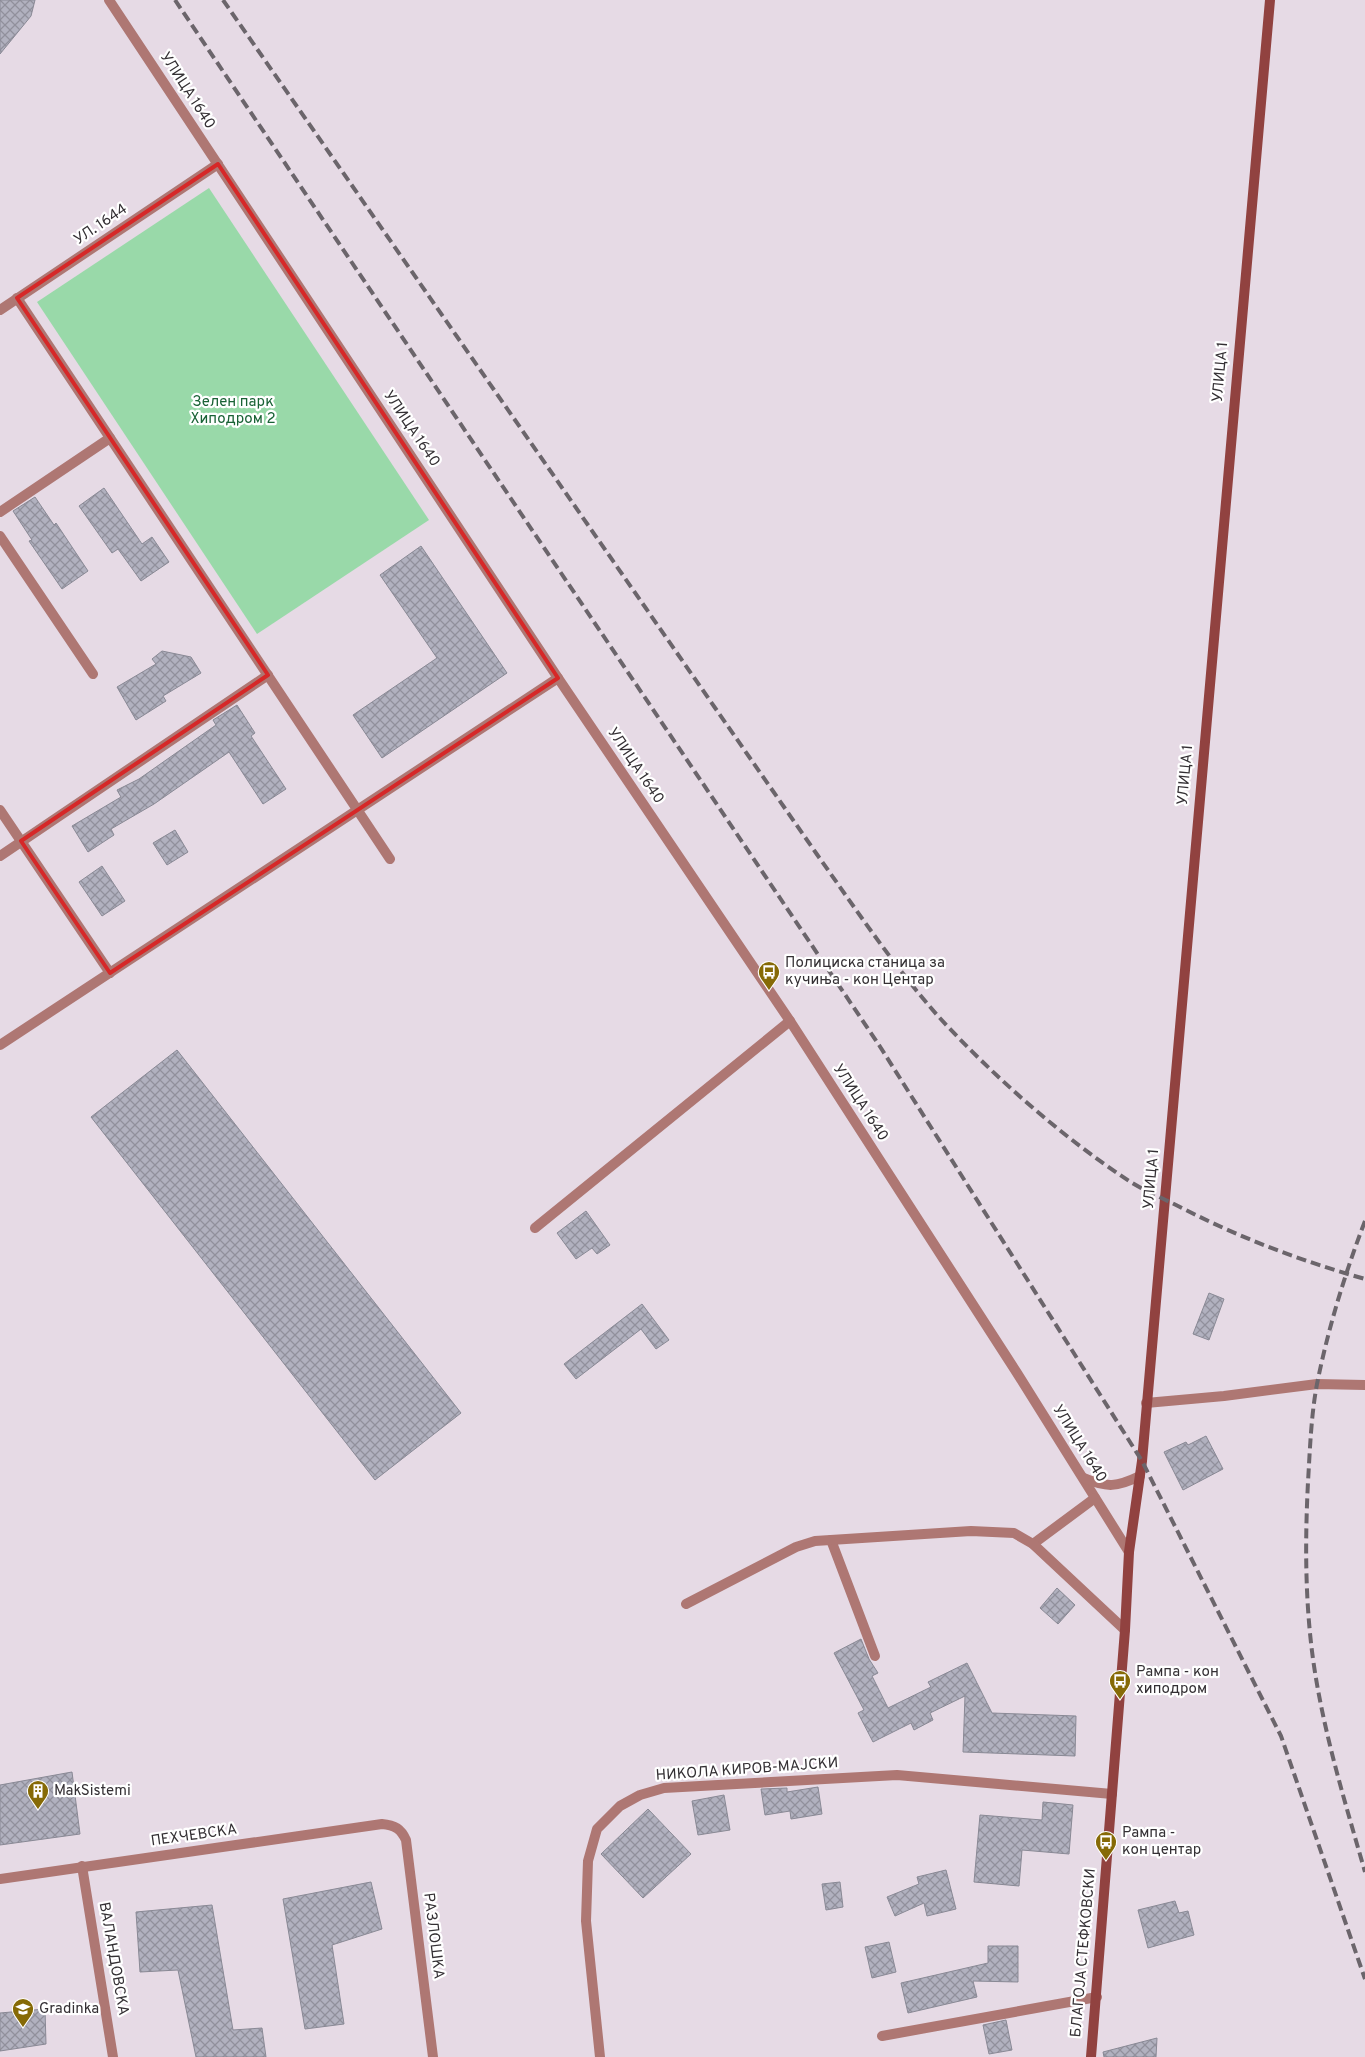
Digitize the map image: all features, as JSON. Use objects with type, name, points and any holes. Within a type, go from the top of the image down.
[{"type":"main road","name":"УЛИЦА 1","points":[[1129,1552],[1140,1476],[1270,0]]},
{"type":"main road","name":"БЛАГОЈА СТЕФКОВСКИ","points":[[1091,2057],[1125,1630],[1129,1552]]},
{"type":"street","name":"УЛИЦА 1640","points":[[109,0],[558,678],[790,1021],[1017,1373],[1129,1552]]},
{"type":"street","name":"УЛ. 1644","points":[[0,310],[218,164]]},
{"type":"street","points":[[17,298],[390,859]]},
{"type":"street","points":[[0,512],[110,438]]},
{"type":"street","points":[[0,536],[93,674]]},
{"type":"street","points":[[0,856],[268,675]]},
{"type":"street","points":[[0,1046],[558,678]]},
{"type":"street","points":[[0,810],[110,973]]},
{"type":"street","points":[[535,1228],[790,1021]]},
{"type":"street","points":[[1146,1403],[1224,1396],[1317,1384],[1365,1385]]},
{"type":"street","points":[[1083,1478],[1098,1484],[1111,1486],[1126,1483],[1140,1476]]},
{"type":"street","points":[[1033,1544],[1095,1498]]},
{"type":"street","points":[[686,1604],[796,1547],[815,1541],[971,1531],[1014,1534],[1033,1544],[1125,1630]]},
{"type":"street","points":[[832,1540],[875,1656]]},
{"type":"street","name":"НИКОЛА КИРОВ-МАЈСКИ","points":[[600,2057],[586,1921],[588,1861],[597,1829],[620,1806],[640,1795],[664,1788],[897,1775],[1112,1794]]},
{"type":"street","name":"ПЕХЧЕВСКА","points":[[0,1879],[392,1824]]},
{"type":"street","name":"РАЗЛОШКА","points":[[392,1824],[402,1832],[406,1840],[433,2057]]},
{"type":"street","name":"ВАЛАНДОВСКА","points":[[82,1866],[113,2057]]},
{"type":"street","points":[[882,2036],[1097,1997]]},
{"type":"highlighted area","points":[[218,164],[558,678],[110,973],[21,841],[268,675],[17,298]]},
{"type":"green space","name":"Зелен парк Хиподром 2","points":[[209,188],[429,520],[257,634],[37,302]]},
{"type":"building","points":[[0,0],[35,0],[31,16],[0,54]]},
{"type":"building","points":[[104,488],[142,544],[152,537],[169,562],[141,581],[118,549],[112,553],[79,506]]},
{"type":"building","points":[[35,497],[54,525],[56,523],[88,571],[62,589],[29,541],[32,540],[13,511]]},
{"type":"building","points":[[421,546],[507,673],[382,758],[353,715],[437,658],[380,575]]},
{"type":"building","points":[[162,651],[191,657],[201,673],[163,696],[166,701],[136,720],[117,687],[156,664],[152,659]]},
{"type":"building","points":[[237,705],[255,733],[251,736],[286,789],[263,804],[229,752],[154,804],[111,829],[114,835],[88,852],[72,826],[121,797],[117,790],[139,779],[216,725],[213,720]]},
{"type":"building","points":[[175,830],[188,852],[167,865],[153,843]]},
{"type":"building","points":[[102,866],[125,901],[102,916],[79,882]]},
{"type":"building","points":[[177,1050],[461,1413],[375,1480],[91,1117]]},
{"type":"building","points":[[586,1211],[610,1245],[597,1254],[592,1248],[576,1259],[557,1233]]},
{"type":"building","points":[[1209,1293],[1224,1299],[1209,1340],[1193,1334]]},
{"type":"building","points":[[642,1304],[669,1340],[656,1349],[641,1329],[576,1379],[564,1364]]},
{"type":"building","points":[[1206,1436],[1223,1469],[1183,1490],[1164,1452],[1186,1442],[1188,1445]]},
{"type":"building","points":[[1057,1588],[1075,1605],[1058,1624],[1040,1608]]},
{"type":"building","points":[[861,1639],[869,1659],[878,1673],[872,1676],[888,1708],[931,1687],[928,1682],[967,1663],[992,1713],[1076,1716],[1075,1756],[963,1752],[965,1696],[930,1713],[933,1720],[914,1730],[911,1723],[873,1742],[858,1713],[864,1710],[834,1653]]},
{"type":"building","name":"MakSistemi","points":[[72,1772],[80,1834],[0,1845],[0,1785]]},
{"type":"building","points":[[818,1787],[822,1814],[791,1819],[790,1811],[765,1815],[761,1789],[787,1788],[787,1792]]},
{"type":"building","points":[[724,1795],[730,1830],[698,1835],[692,1801]]},
{"type":"building","points":[[1043,1802],[1073,1805],[1069,1854],[1022,1850],[1019,1886],[974,1882],[980,1815],[1042,1820]]},
{"type":"building","points":[[648,1809],[691,1854],[643,1898],[601,1854]]},
{"type":"building","points":[[946,1870],[956,1909],[927,1916],[924,1903],[895,1916],[887,1897],[919,1884],[917,1877]]},
{"type":"building","points":[[371,1882],[382,1929],[332,1945],[344,2024],[305,2029],[283,1899]]},
{"type":"building","points":[[840,1882],[843,1907],[826,1910],[822,1884]]},
{"type":"building","points":[[1175,1901],[1179,1913],[1188,1911],[1194,1935],[1148,1948],[1138,1910]]},
{"type":"building","points":[[212,1905],[233,2030],[262,2028],[266,2057],[196,2057],[178,1970],[140,1972],[136,1912]]},
{"type":"building","points":[[889,1942],[896,1972],[872,1978],[865,1947]]},
{"type":"building","points":[[988,1946],[1018,1946],[1018,1982],[973,1981],[977,1997],[908,2013],[901,1983],[988,1963]]},
{"type":"building","name":"Gradinka","points":[[45,2009],[46,2044],[0,2051],[0,2013]]},
{"type":"building","points":[[1006,2020],[1012,2050],[989,2054],[983,2025]]},
{"type":"building","points":[[1157,2038],[1156,2057],[1104,2057],[1103,2052]]},
{"type":"railway","points":[[175,0],[879,1045],[1142,1461],[1281,1736],[1365,1979]]},
{"type":"railway","points":[[223,0],[845,894],[921,997],[1004,1083],[1078,1145],[1129,1181],[1199,1217],[1245,1237],[1292,1256],[1365,1279]]},
{"type":"railway","points":[[1365,1221],[1338,1301],[1317,1384],[1310,1445],[1306,1548],[1308,1615],[1317,1686],[1335,1766],[1365,1872]]},
{"type":"place","name":"Полициска станица за кучиња - кон Центар","points":[[769,991]]},
{"type":"place","name":"Рампа - кон хиподром","points":[[1120,1700]]},
{"type":"place","name":"MakSistemi","points":[[38,1810]]},
{"type":"place","name":"Рампа - кон центар","points":[[1106,1861]]},
{"type":"place","name":"Gradinka","points":[[23,2028]]}]
